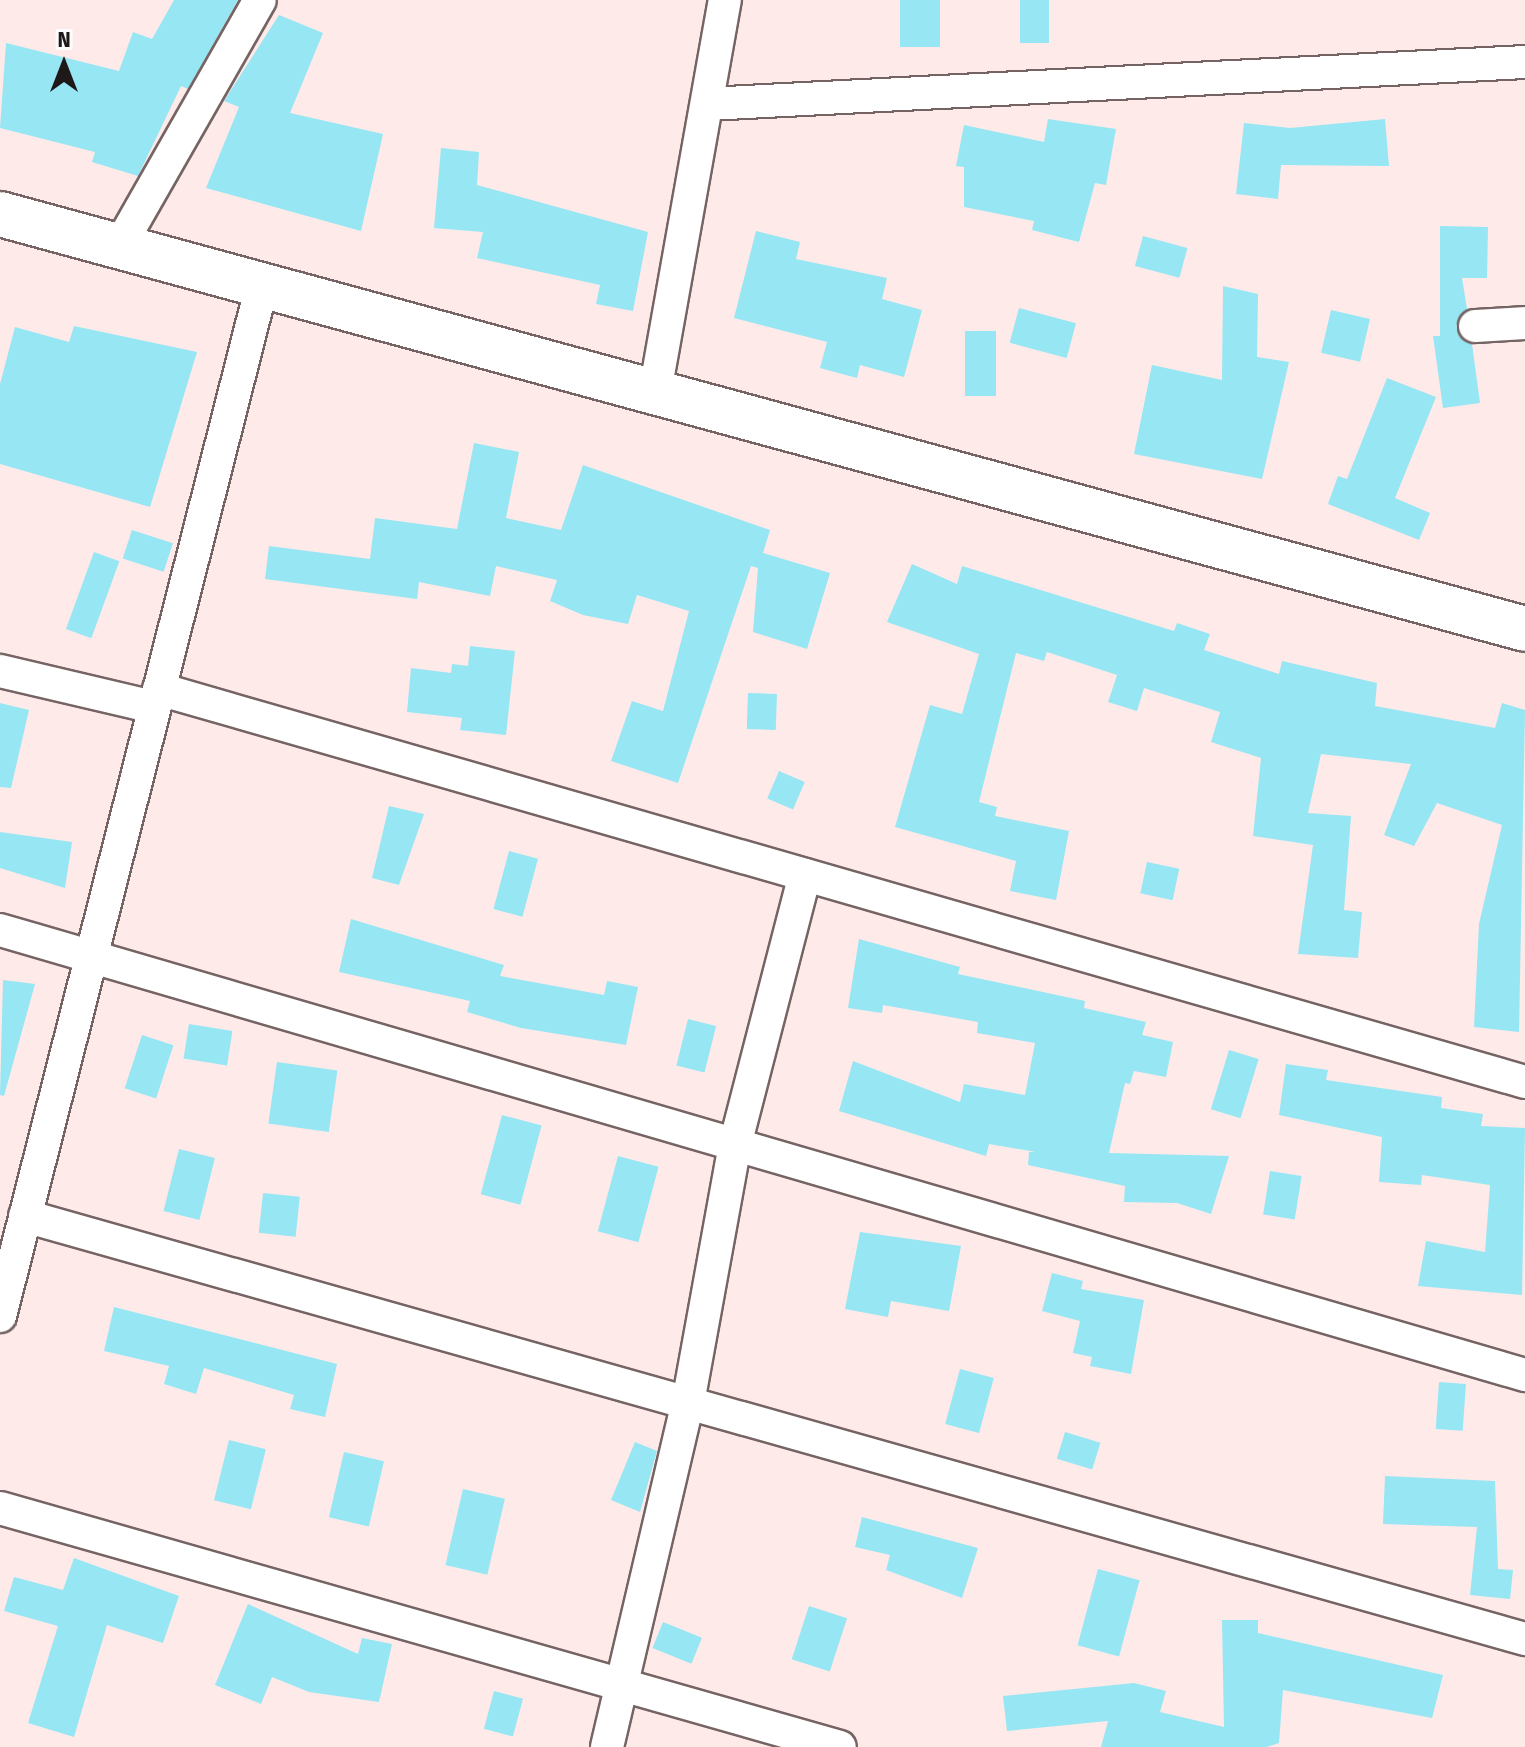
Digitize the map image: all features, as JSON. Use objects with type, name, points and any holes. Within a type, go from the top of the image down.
[{"type":"main road","points":[[0,214],[1525,629]]},
{"type":"street","points":[[119,247],[260,0]]},
{"type":"street","points":[[655,392],[725,0]]},
{"type":"street","points":[[707,104],[1525,62]]},
{"type":"street","points":[[0,1316],[262,285]]},
{"type":"street","points":[[1475,326],[1525,323]]},
{"type":"street","points":[[0,671],[157,698],[805,875],[1525,1082]]},
{"type":"street","points":[[607,1747],[688,1403],[735,1145],[805,875]]},
{"type":"street","points":[[0,930],[1525,1375]]},
{"type":"street","points":[[25,1216],[1525,1639]]},
{"type":"street","points":[[0,1508],[840,1747]]},
{"type":"building","points":[[174,0],[238,0],[188,89],[181,86],[138,176],[92,162],[95,152],[0,128],[6,43],[119,71],[133,32],[152,39]]},
{"type":"building","points":[[900,0],[940,0],[940,47],[900,47]]},
{"type":"building","points":[[1020,0],[1049,0],[1049,43],[1020,43]]},
{"type":"building","points":[[279,15],[323,33],[290,113],[383,134],[361,231],[206,188],[239,107],[224,101]]},
{"type":"building","points":[[1048,119],[1116,129],[1106,185],[1095,183],[1079,242],[1032,230],[1034,221],[964,207],[964,167],[956,166],[964,125],[1044,142]]},
{"type":"building","points":[[1385,119],[1389,166],[1281,165],[1278,199],[1236,194],[1244,123],[1290,128]]},
{"type":"building","points":[[441,148],[479,152],[477,185],[648,232],[633,311],[596,304],[600,285],[477,258],[483,232],[434,228]]},
{"type":"building","points":[[1440,226],[1488,227],[1487,278],[1462,278],[1467,309],[1456,326],[1472,344],[1480,403],[1443,408],[1433,336],[1440,336]]},
{"type":"building","points":[[756,231],[800,242],[796,259],[887,278],[882,299],[922,310],[904,377],[860,365],[857,378],[820,368],[827,342],[734,318]]},
{"type":"building","points":[[1143,236],[1187,248],[1179,278],[1135,266]]},
{"type":"building","points":[[1223,286],[1258,294],[1257,357],[1289,362],[1262,479],[1134,454],[1152,365],[1222,380]]},
{"type":"building","points":[[1019,308],[1076,323],[1067,358],[1010,343]]},
{"type":"building","points":[[1331,310],[1370,319],[1360,362],[1321,353]]},
{"type":"building","points":[[74,326],[197,352],[150,507],[0,464],[0,384],[15,327],[69,342]]},
{"type":"building","points":[[965,331],[996,331],[996,396],[965,396]]},
{"type":"building","points":[[1387,378],[1436,397],[1395,498],[1430,513],[1419,540],[1328,504],[1338,476],[1347,479]]},
{"type":"building","points":[[474,443],[519,452],[506,518],[561,530],[583,465],[770,530],[763,553],[830,573],[807,649],[753,632],[758,568],[751,566],[678,783],[611,761],[632,701],[663,711],[689,611],[637,595],[628,624],[583,615],[550,601],[557,580],[496,566],[490,596],[419,582],[417,599],[265,579],[269,546],[370,559],[375,518],[457,529]]},
{"type":"building","points":[[132,530],[173,543],[164,572],[123,559]]},
{"type":"building","points":[[94,552],[119,561],[91,638],[66,629]]},
{"type":"building","points":[[912,564],[957,584],[962,566],[1174,631],[1177,623],[1210,634],[1204,650],[1279,674],[1282,661],[1377,683],[1375,706],[1495,728],[1502,703],[1525,710],[1519,1032],[1474,1027],[1479,924],[1502,825],[1437,803],[1414,846],[1384,835],[1411,764],[1321,754],[1308,813],[1351,816],[1344,910],[1362,912],[1358,958],[1298,954],[1313,845],[1253,836],[1261,758],[1211,742],[1220,712],[1144,688],[1137,711],[1108,702],[1117,675],[1047,652],[1044,661],[1016,653],[979,802],[997,807],[995,816],[1069,831],[1056,900],[1010,891],[1016,861],[895,827],[930,705],[962,714],[979,654],[887,622]]},
{"type":"building","points":[[470,646],[515,651],[506,735],[460,730],[462,718],[407,712],[411,668],[451,673],[452,664],[468,666]]},
{"type":"building","points":[[748,693],[777,694],[776,730],[747,729]]},
{"type":"building","points":[[0,703],[29,710],[11,788],[0,787]]},
{"type":"building","points":[[779,771],[805,782],[793,810],[767,799]]},
{"type":"building","points":[[389,806],[424,814],[399,885],[372,878]]},
{"type":"building","points":[[0,832],[72,842],[65,888],[0,868]]},
{"type":"building","points":[[509,851],[538,859],[522,917],[493,909]]},
{"type":"building","points":[[1147,862],[1179,869],[1173,900],[1140,893]]},
{"type":"building","points":[[351,919],[504,965],[500,976],[604,995],[607,981],[638,987],[626,1045],[521,1028],[467,1012],[470,1001],[339,972]]},
{"type":"building","points":[[859,939],[960,967],[958,974],[1085,1001],[1084,1008],[1146,1022],[1142,1035],[1173,1042],[1166,1077],[1134,1071],[1130,1084],[1125,1083],[1109,1153],[1229,1156],[1211,1214],[1177,1203],[1124,1202],[1125,1186],[1028,1165],[1029,1152],[1036,1152],[989,1144],[986,1156],[839,1111],[853,1061],[960,1102],[964,1084],[1025,1095],[1035,1043],[977,1033],[978,1022],[883,1005],[882,1013],[848,1008]]},
{"type":"building","points":[[3,980],[35,984],[4,1096],[0,1095]]},
{"type":"building","points":[[688,1019],[716,1026],[705,1073],[676,1066]]},
{"type":"building","points":[[189,1024],[232,1031],[227,1065],[184,1059]]},
{"type":"building","points":[[142,1035],[173,1045],[156,1098],[125,1088]]},
{"type":"building","points":[[1229,1050],[1259,1059],[1241,1118],[1211,1109]]},
{"type":"building","points":[[277,1062],[337,1070],[329,1132],[268,1123]]},
{"type":"building","points":[[1286,1064],[1328,1070],[1326,1080],[1442,1097],[1441,1108],[1483,1114],[1481,1126],[1525,1128],[1522,1295],[1418,1286],[1426,1241],[1485,1252],[1490,1185],[1422,1175],[1421,1185],[1379,1182],[1382,1137],[1279,1115]]},
{"type":"building","points":[[502,1115],[542,1126],[520,1205],[481,1194]]},
{"type":"building","points":[[179,1149],[215,1158],[199,1220],[164,1211]]},
{"type":"building","points":[[618,1156],[659,1167],[638,1242],[598,1231]]},
{"type":"building","points":[[1270,1171],[1302,1176],[1295,1219],[1263,1214]]},
{"type":"building","points":[[263,1193],[300,1197],[296,1237],[259,1233]]},
{"type":"building","points":[[860,1232],[961,1246],[949,1311],[891,1301],[888,1317],[845,1309]]},
{"type":"building","points":[[1052,1273],[1083,1281],[1081,1289],[1144,1300],[1131,1374],[1090,1366],[1092,1357],[1073,1353],[1080,1321],[1042,1311]]},
{"type":"building","points":[[114,1307],[337,1364],[325,1417],[290,1409],[294,1395],[204,1368],[196,1394],[164,1384],[169,1366],[104,1351]]},
{"type":"building","points":[[960,1369],[994,1378],[979,1433],[945,1424]]},
{"type":"building","points":[[1439,1382],[1466,1384],[1463,1431],[1436,1429]]},
{"type":"building","points":[[1065,1432],[1100,1443],[1092,1470],[1057,1459]]},
{"type":"building","points":[[229,1440],[266,1449],[251,1509],[214,1500]]},
{"type":"building","points":[[635,1442],[657,1451],[640,1512],[611,1500]]},
{"type":"building","points":[[344,1452],[384,1461],[369,1527],[329,1517]]},
{"type":"building","points":[[1385,1476],[1495,1481],[1498,1569],[1513,1570],[1510,1599],[1470,1595],[1477,1527],[1383,1524]]},
{"type":"building","points":[[463,1489],[505,1499],[487,1575],[445,1565]]},
{"type":"building","points":[[862,1517],[978,1548],[962,1598],[886,1570],[890,1555],[855,1547]]},
{"type":"building","points":[[74,1558],[179,1596],[163,1643],[107,1625],[74,1737],[28,1723],[58,1626],[4,1611],[14,1577],[63,1590]]},
{"type":"building","points":[[1098,1569],[1140,1580],[1119,1656],[1078,1645]]},
{"type":"building","points":[[248,1604],[358,1654],[362,1638],[392,1644],[379,1702],[309,1692],[272,1677],[261,1704],[215,1685]]},
{"type":"building","points":[[809,1606],[847,1618],[830,1672],[792,1659]]},
{"type":"building","points":[[1222,1620],[1258,1620],[1258,1633],[1443,1675],[1432,1718],[1283,1690],[1279,1743],[1267,1747],[1101,1747],[1108,1721],[1007,1731],[1003,1696],[1134,1683],[1166,1691],[1160,1712],[1224,1727]]},
{"type":"building","points":[[663,1622],[702,1638],[691,1664],[653,1648]]},
{"type":"building","points":[[494,1691],[523,1699],[513,1736],[484,1729]]}]
